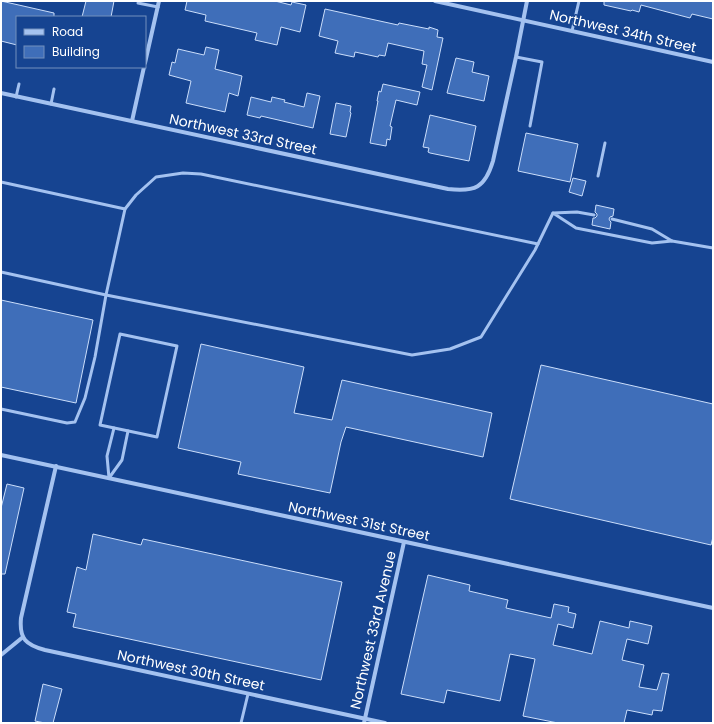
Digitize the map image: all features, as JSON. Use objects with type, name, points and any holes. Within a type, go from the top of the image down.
[{"type":"street","points":[[147,47],[159,1]]},
{"type":"street","name":"Northwest 34th Street","points":[[435,1],[713,62]]},
{"type":"street","points":[[516,57],[527,1]]},
{"type":"street","name":"Northwest 33rd Street","points":[[1,93],[448,189],[463,190],[480,186],[488,174],[493,161],[516,57]]},
{"type":"street","points":[[132,121],[144,68]]},
{"type":"street","name":"Northwest 31st Street","points":[[1,455],[713,608]]},
{"type":"street","points":[[1,655],[22,637],[21,618],[56,466]]},
{"type":"street","name":"Northwest 33rd Avenue","points":[[364,721],[404,542]]},
{"type":"street","name":"Northwest 30th Street","points":[[22,637],[30,645],[36,648],[364,721],[385,723]]},
{"type":"lane","points":[[572,31],[579,1]]},
{"type":"lane","points":[[138,3],[158,7]]},
{"type":"lane","points":[[516,57],[542,62],[530,126]]},
{"type":"lane","points":[[16,96],[19,84]]},
{"type":"lane","points":[[51,104],[54,89]]},
{"type":"lane","points":[[598,176],[605,143]]},
{"type":"lane","points":[[1,409],[66,423],[76,422],[85,398],[95,357],[124,209],[136,195],[156,177],[183,173],[201,174],[538,244]]},
{"type":"lane","points":[[1,182],[124,209]]},
{"type":"lane","points":[[553,213],[577,212],[594,215]]},
{"type":"lane","points":[[1,272],[106,296],[412,355],[450,349],[482,337],[538,244],[553,213]]},
{"type":"lane","points":[[553,213],[576,228],[652,242],[672,241],[713,248]]},
{"type":"lane","points":[[612,219],[652,229],[672,241]]},
{"type":"lane","points":[[120,334],[176,346],[158,437],[128,431],[100,425],[120,334]]},
{"type":"lane","points":[[109,478],[107,456],[114,428]]},
{"type":"lane","points":[[109,478],[122,460],[128,431]]},
{"type":"lane","points":[[241,723],[248,694]]},
{"type":"building","points":[[1,1],[54,13],[54,16],[16,16],[16,45],[1,41]]},
{"type":"building","points":[[86,1],[114,1],[111,16],[82,16]]},
{"type":"building","points":[[187,1],[275,1],[291,5],[292,2],[306,5],[300,32],[281,27],[277,45],[255,40],[257,33],[205,21],[206,15],[185,10]]},
{"type":"building","points":[[604,1],[713,1],[713,19],[692,14],[690,18],[641,5],[639,12],[631,11],[604,5]]},
{"type":"building","points":[[325,9],[398,25],[399,23],[429,29],[429,27],[438,30],[437,37],[443,38],[432,90],[422,87],[427,65],[422,64],[424,51],[388,43],[385,56],[379,55],[378,57],[355,52],[354,57],[335,53],[338,41],[319,36]]},
{"type":"building","points":[[206,47],[219,50],[215,69],[242,76],[238,96],[229,93],[225,112],[186,103],[191,81],[169,75],[172,62],[175,63],[178,49],[204,55]]},
{"type":"building","points":[[456,58],[474,62],[472,72],[489,76],[484,101],[447,93]]},
{"type":"building","points":[[383,84],[420,92],[417,105],[396,100],[390,126],[392,127],[390,140],[387,139],[386,146],[370,143],[379,91],[381,92]]},
{"type":"building","points":[[307,93],[320,96],[313,128],[261,116],[260,118],[247,115],[251,97],[271,102],[272,97],[304,107]]},
{"type":"building","points":[[336,103],[351,106],[346,137],[330,134]]},
{"type":"building","points":[[430,115],[476,126],[469,161],[430,153],[428,152],[429,148],[423,147]]},
{"type":"building","points":[[526,133],[578,144],[570,182],[518,171]]},
{"type":"building","points":[[573,178],[586,181],[582,196],[569,192]]},
{"type":"building","points":[[596,205],[614,209],[613,216],[609,219],[611,222],[610,229],[592,225],[593,218],[597,216],[595,212]]},
{"type":"building","points":[[1,300],[93,320],[76,403],[1,387]]},
{"type":"building","points":[[201,344],[304,367],[294,413],[332,420],[342,380],[492,413],[483,457],[346,427],[341,442],[330,493],[238,474],[241,462],[178,448]]},
{"type":"building","points":[[541,365],[713,404],[713,537],[711,545],[510,499]]},
{"type":"building","points":[[7,484],[24,488],[5,574],[1,574],[1,508]]},
{"type":"building","points":[[93,534],[141,545],[143,539],[342,582],[321,680],[73,627],[76,614],[67,612],[77,567],[86,570]]},
{"type":"building","points":[[428,575],[470,585],[469,591],[508,600],[506,608],[551,618],[554,604],[569,607],[568,612],[576,614],[573,628],[558,624],[553,645],[592,654],[600,621],[629,628],[630,621],[652,626],[648,644],[627,639],[622,660],[644,665],[639,687],[657,690],[662,673],[669,674],[662,711],[653,710],[652,715],[627,710],[624,723],[558,723],[523,716],[535,659],[510,654],[500,701],[447,690],[444,703],[401,694]]},
{"type":"building","points":[[43,684],[62,689],[53,723],[35,721]]}]
